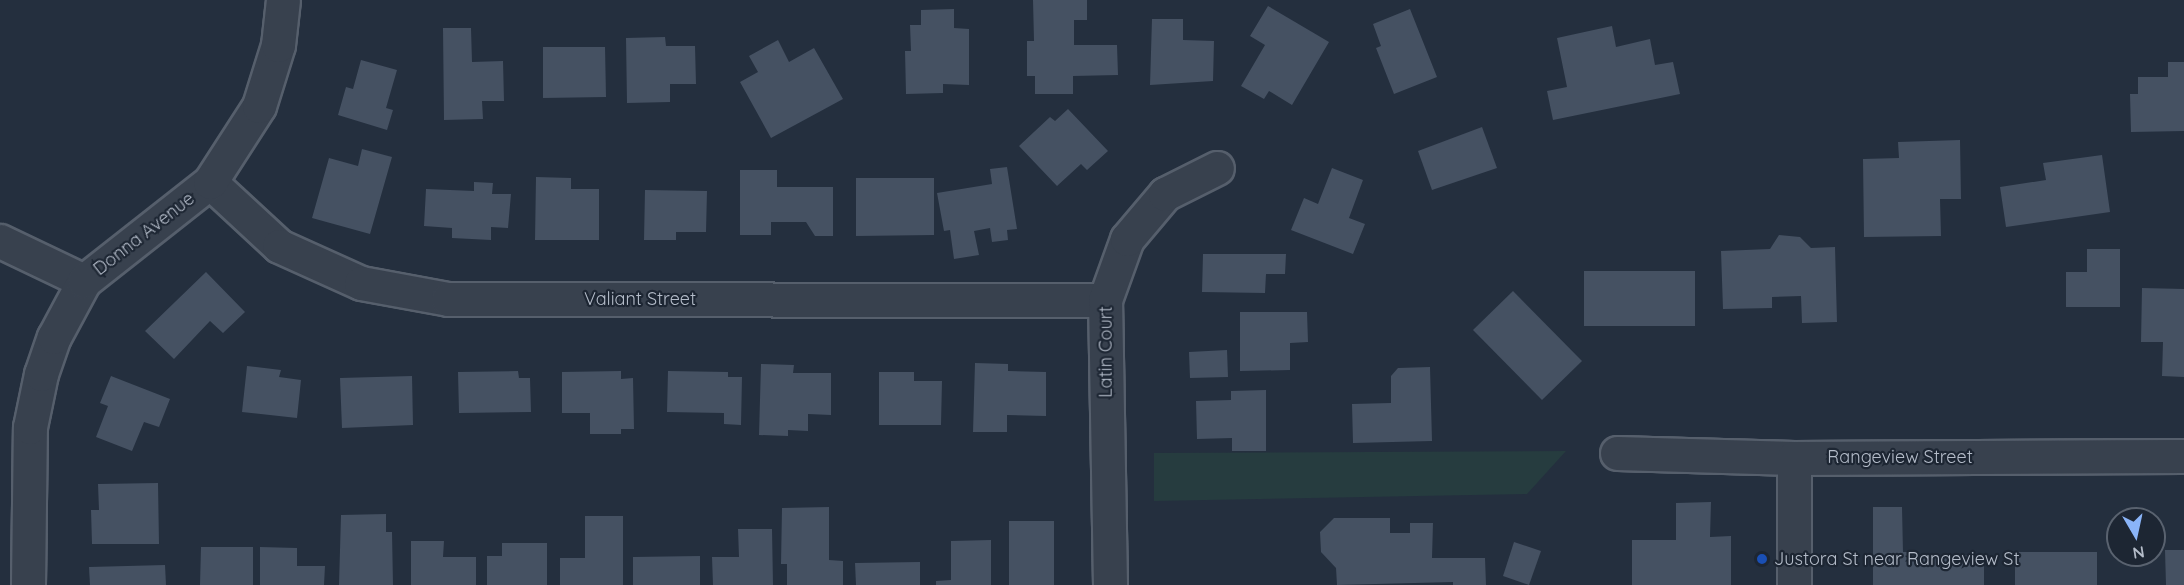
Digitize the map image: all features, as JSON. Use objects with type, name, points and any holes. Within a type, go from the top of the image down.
[{"type":"street","name":"Donna Avenue","points":[[28,585],[32,417],[40,374],[54,337],[84,280],[210,182],[259,106],[278,45],[283,0]]},
{"type":"street","name":"Latin Court","points":[[1110,585],[1105,300],[1127,239],[1166,194],[1217,168]]},
{"type":"street","name":"Valiant Street","points":[[210,182],[279,246],[361,283],[448,299],[1105,300]]},
{"type":"street","points":[[0,241],[84,280]]},
{"type":"street","name":"Rangeview Street","points":[[1617,453],[1794,458],[2184,456]]},
{"type":"street","points":[[1794,458],[1794,585]]},
{"type":"green space","points":[[1566,451],[1527,494],[1154,501],[1154,453]]},
{"type":"building","points":[[1033,0],[1087,0],[1087,20],[1074,20],[1074,45],[1117,45],[1118,75],[1073,76],[1073,94],[1035,94],[1035,76],[1027,76],[1027,41],[1034,41]]},
{"type":"building","points":[[1268,6],[1329,42],[1292,105],[1269,91],[1264,99],[1241,86],[1265,45],[1250,36]]},
{"type":"building","points":[[954,9],[954,28],[969,29],[969,85],[943,84],[943,93],[906,94],[905,51],[911,51],[910,25],[921,25],[921,10]]},
{"type":"building","points":[[1410,9],[1437,77],[1394,94],[1376,48],[1381,46],[1373,24]]},
{"type":"building","points":[[1152,19],[1183,19],[1183,40],[1214,41],[1213,81],[1150,85]]},
{"type":"building","points":[[1612,26],[1616,47],[1650,39],[1655,65],[1673,62],[1680,94],[1553,120],[1547,91],[1567,87],[1557,38]]},
{"type":"building","points":[[443,28],[471,28],[472,62],[503,61],[504,101],[482,101],[483,119],[444,120]]},
{"type":"building","points":[[665,37],[666,46],[695,46],[696,84],[670,84],[670,102],[627,103],[626,38]]},
{"type":"building","points":[[778,40],[789,62],[814,48],[843,99],[771,138],[740,82],[758,72],[749,56]]},
{"type":"building","points":[[543,47],[605,47],[606,97],[543,98]]},
{"type":"building","points":[[361,60],[397,70],[386,108],[393,110],[387,130],[338,115],[346,87],[353,89]]},
{"type":"building","points":[[2168,62],[2184,62],[2184,131],[2131,132],[2130,94],[2138,94],[2138,77],[2168,77]]},
{"type":"building","points":[[1068,109],[1108,151],[1087,170],[1081,164],[1057,186],[1019,146],[1050,117],[1055,121]]},
{"type":"building","points":[[1482,127],[1497,168],[1432,190],[1418,151]]},
{"type":"building","points":[[1960,140],[1961,199],[1940,199],[1941,236],[1864,237],[1863,159],[1899,158],[1898,142]]},
{"type":"building","points":[[362,149],[392,157],[370,234],[312,218],[329,158],[358,166]]},
{"type":"building","points":[[2102,155],[2110,212],[2006,227],[2000,187],[2046,180],[2043,163]]},
{"type":"building","points":[[1007,167],[1017,229],[1007,230],[1008,240],[992,242],[990,228],[974,231],[979,255],[954,259],[950,230],[944,231],[937,193],[992,184],[990,169]]},
{"type":"building","points":[[1332,168],[1363,180],[1349,218],[1365,224],[1353,254],[1291,230],[1304,198],[1318,204]]},
{"type":"building","points":[[740,170],[777,170],[777,187],[833,187],[833,236],[815,236],[806,222],[771,222],[771,235],[740,235]]},
{"type":"building","points":[[536,177],[571,178],[571,189],[599,189],[599,240],[535,240]]},
{"type":"building","points":[[856,178],[934,178],[934,235],[856,236]]},
{"type":"building","points":[[474,182],[493,183],[492,194],[511,194],[508,228],[491,227],[491,240],[452,238],[452,228],[424,226],[426,189],[474,191]]},
{"type":"building","points":[[645,190],[707,191],[706,232],[676,232],[676,240],[644,240]]},
{"type":"building","points":[[1779,235],[1800,237],[1811,248],[1835,247],[1837,322],[1802,323],[1801,296],[1772,297],[1772,308],[1723,309],[1721,251],[1770,249]]},
{"type":"building","points":[[2087,249],[2120,249],[2120,307],[2066,307],[2066,272],[2087,272]]},
{"type":"building","points":[[1203,254],[1286,254],[1285,274],[1266,274],[1265,293],[1202,292]]},
{"type":"building","points":[[1584,271],[1695,271],[1695,326],[1584,326]]},
{"type":"building","points":[[206,272],[245,312],[223,333],[210,321],[174,359],[145,331]]},
{"type":"building","points":[[2142,288],[2184,289],[2184,377],[2162,376],[2163,342],[2141,342]]},
{"type":"building","points":[[1513,291],[1582,361],[1542,400],[1473,330]]},
{"type":"building","points":[[1240,312],[1307,312],[1308,342],[1290,343],[1290,370],[1240,371]]},
{"type":"building","points":[[1227,350],[1228,377],[1190,378],[1189,352]]},
{"type":"building","points":[[975,363],[1008,364],[1008,371],[1046,372],[1046,416],[1007,415],[1007,432],[973,432]]},
{"type":"building","points":[[761,364],[794,365],[793,373],[831,373],[831,415],[808,414],[808,431],[788,430],[788,436],[759,435]]},
{"type":"building","points":[[247,366],[281,370],[279,377],[301,380],[297,418],[242,412]]},
{"type":"building","points":[[1430,367],[1432,441],[1353,443],[1352,404],[1391,403],[1391,376],[1398,368]]},
{"type":"building","points":[[518,371],[519,378],[530,378],[531,412],[459,413],[458,372]]},
{"type":"building","points":[[621,371],[621,379],[633,378],[634,429],[621,429],[621,434],[590,434],[590,413],[562,413],[562,372]]},
{"type":"building","points":[[668,371],[728,372],[728,377],[742,377],[741,425],[724,424],[724,413],[667,412]]},
{"type":"building","points":[[879,372],[914,372],[914,381],[942,381],[941,425],[879,425]]},
{"type":"building","points":[[111,376],[170,399],[159,427],[144,422],[132,451],[96,437],[108,406],[100,403]]},
{"type":"building","points":[[412,376],[413,425],[342,428],[340,378]]},
{"type":"building","points":[[1266,390],[1266,451],[1232,451],[1232,438],[1197,439],[1196,401],[1231,400],[1231,391]]},
{"type":"building","points":[[158,483],[159,544],[92,544],[91,510],[99,510],[98,484]]},
{"type":"building","points":[[1711,502],[1710,537],[1731,536],[1731,585],[1632,585],[1632,540],[1676,540],[1676,503]]},
{"type":"building","points":[[829,507],[829,560],[843,561],[843,585],[787,585],[787,564],[781,564],[782,508]]},
{"type":"building","points":[[1873,507],[1902,507],[1903,552],[1914,552],[1914,556],[1984,555],[1984,585],[1873,585]]},
{"type":"building","points":[[386,514],[386,532],[392,532],[393,585],[339,585],[341,515]]},
{"type":"building","points":[[585,516],[623,516],[623,585],[560,585],[560,558],[585,558]]},
{"type":"building","points":[[1334,518],[1390,518],[1390,533],[1410,533],[1410,523],[1433,523],[1432,558],[1485,558],[1486,585],[1453,585],[1453,582],[1337,585],[1336,568],[1321,552],[1320,532]]},
{"type":"building","points":[[1009,521],[1054,521],[1054,585],[1009,585]]},
{"type":"building","points":[[738,529],[772,529],[773,585],[713,585],[712,557],[739,557]]},
{"type":"building","points":[[991,540],[991,585],[936,585],[936,581],[951,580],[951,541]]},
{"type":"building","points":[[411,541],[444,541],[443,557],[476,557],[476,585],[411,585]]},
{"type":"building","points":[[1514,542],[1541,551],[1529,585],[1503,576]]},
{"type":"building","points":[[502,543],[547,543],[547,585],[487,585],[487,556],[502,556]]},
{"type":"building","points":[[201,547],[253,547],[253,585],[200,585]]},
{"type":"building","points":[[260,547],[297,548],[297,566],[325,566],[324,585],[260,585]]},
{"type":"building","points":[[2166,550],[2184,550],[2184,585],[2166,585]]},
{"type":"building","points":[[2015,552],[2097,552],[2097,585],[2015,585]]},
{"type":"building","points":[[700,556],[700,585],[633,585],[633,557]]},
{"type":"building","points":[[920,562],[920,585],[856,585],[855,563]]},
{"type":"building","points":[[165,565],[166,585],[90,585],[89,567]]},
{"type":"place","name":"Justora St near Rangeview St","points":[[1762,559]]}]
